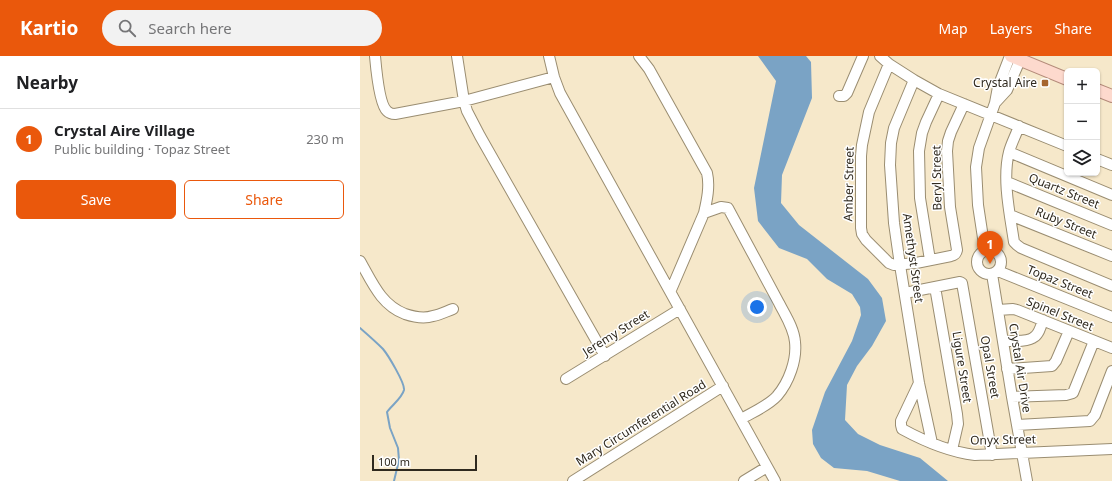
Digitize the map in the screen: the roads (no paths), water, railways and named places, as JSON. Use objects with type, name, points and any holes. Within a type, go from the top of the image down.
[{"type":"main road","points":[[1013,57],[1064,78]]},
{"type":"main road","points":[[1100,91],[1112,96]]},
{"type":"street","points":[[375,56],[379,87],[384,107],[391,114],[400,114],[464,101],[554,77]]},
{"type":"street","points":[[457,56],[467,111],[605,356]]},
{"type":"street","points":[[549,56],[560,93],[776,481]]},
{"type":"street","points":[[639,56],[649,69],[707,173],[708,184],[704,213],[671,290]]},
{"type":"street","points":[[839,96],[844,96],[847,93],[863,56]]},
{"type":"street","points":[[880,56],[889,64],[939,94],[1064,145]]},
{"type":"street","points":[[985,251],[978,206],[976,167],[979,148],[995,103],[1007,90],[1013,57]]},
{"type":"street","name":"Amber Street","points":[[889,64],[869,112],[862,145],[861,228],[862,234],[866,240],[891,264],[900,265]]},
{"type":"street","name":"Amethyst Street","points":[[914,80],[894,128],[891,143],[890,165],[893,212],[904,293],[919,383],[932,443]]},
{"type":"street","points":[[900,265],[930,260],[920,198],[919,151],[924,127],[939,94]]},
{"type":"street","name":"Beryl Street","points":[[930,260],[955,255],[957,250],[950,207],[947,152],[951,132],[964,104]]},
{"type":"street","points":[[1019,126],[1009,152],[1007,182],[1014,242],[1021,248],[1112,286]]},
{"type":"street","points":[[1009,152],[1112,195]]},
{"type":"street","points":[[1100,160],[1112,165]]},
{"type":"street","name":"Quartz Street","points":[[1007,182],[1112,225]]},
{"type":"street","points":[[704,213],[721,208],[728,208],[794,335],[796,351],[787,380],[782,390],[770,402],[741,419]]},
{"type":"street","name":"Ruby Street","points":[[1010,215],[1112,256]]},
{"type":"street","points":[[993,250],[1000,256],[1002,263],[995,272],[984,273],[978,267],[978,259],[985,251],[993,250]]},
{"type":"street","points":[[360,261],[379,295],[388,304],[401,312],[410,316],[427,317],[453,309]]},
{"type":"street","name":"Crystal Air Drive","points":[[995,272],[998,310],[1007,369],[1027,481]]},
{"type":"street","name":"Topaz Street","points":[[995,272],[1112,317]]},
{"type":"street","name":"Opal Street","points":[[935,287],[960,282],[962,283],[992,454]]},
{"type":"street","points":[[904,293],[935,287]]},
{"type":"street","name":"Ligure Street","points":[[935,287],[957,414],[958,424],[952,450]]},
{"type":"street","name":"Jeremy Street","points":[[566,379],[680,309]]},
{"type":"street","name":"Spinel Street","points":[[998,310],[1017,310],[1112,348]]},
{"type":"street","points":[[1003,341],[1030,339],[1035,337],[1043,320]]},
{"type":"street","points":[[1007,369],[1052,366],[1056,361],[1069,331]]},
{"type":"street","points":[[1012,397],[1066,395],[1073,392],[1094,341]]},
{"type":"street","points":[[1017,425],[1090,421],[1095,415],[1112,371]]},
{"type":"street","name":"Onyx Street","points":[[919,383],[901,421],[902,429],[932,443],[952,450],[966,454],[992,454],[1112,448]]},
{"type":"street","name":"Mary Circumferential Road","points":[[573,481],[723,386]]},
{"type":"street","points":[[744,481],[767,467]]},
{"type":"water","points":[[758,56],[806,56],[811,62],[812,98],[782,175],[781,203],[799,225],[868,279],[882,298],[886,321],[872,346],[857,366],[847,385],[845,420],[858,434],[880,445],[920,458],[948,481],[900,481],[867,471],[834,468],[821,458],[813,444],[812,430],[825,392],[852,341],[861,315],[860,307],[852,294],[827,279],[807,259],[779,248],[758,221],[754,188],[776,81]]},
{"type":"waterway","points":[[360,328],[383,349],[396,369],[404,386],[401,396],[387,412],[390,428],[398,448],[399,460],[394,481]]},
{"type":"place","name":"Crystal Aire","points":[[1045,83]]},
{"type":"place","name":"Crystal Aire Village","points":[[990,264]]}]
